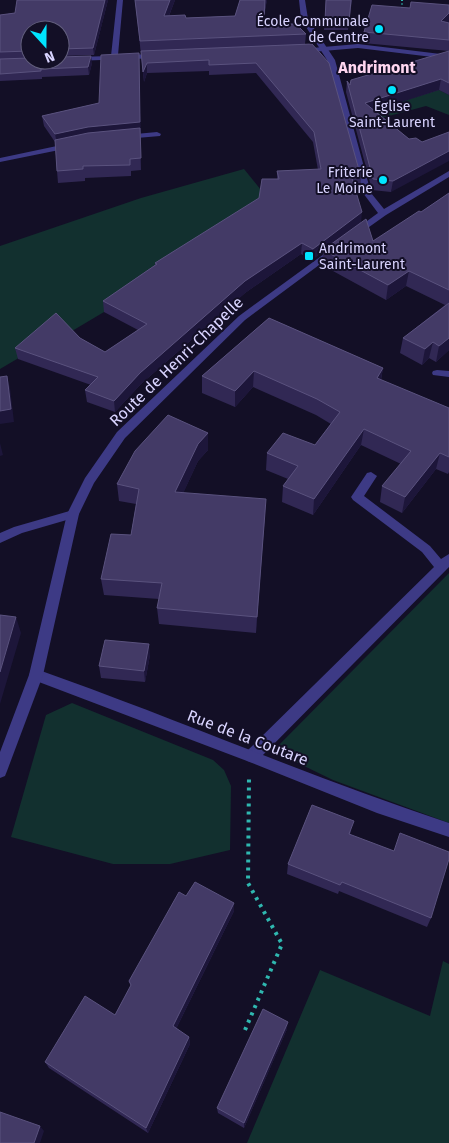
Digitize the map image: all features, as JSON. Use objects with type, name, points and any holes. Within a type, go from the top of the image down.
[{"type":"street","points":[[114,58],[120,0]]},
{"type":"street","points":[[302,0],[305,25],[326,48],[367,193],[383,213]]},
{"type":"street","points":[[296,51],[358,46],[449,57]]},
{"type":"street","points":[[70,60],[162,56]]},
{"type":"street","points":[[118,138],[157,134]]},
{"type":"street","points":[[0,160],[80,142]]},
{"type":"street","name":"Route de Henri-Chapelle","points":[[0,771],[36,676],[72,514],[89,481],[121,435],[242,318],[383,213],[449,173]]},
{"type":"street","points":[[437,373],[449,374]]},
{"type":"street","points":[[252,756],[445,563],[358,497],[371,476]]},
{"type":"street","points":[[0,538],[18,530],[72,514]]},
{"type":"street","name":"Rue de la Coutare","points":[[36,676],[252,756],[377,806],[449,830]]},
{"type":"path","points":[[398,50],[402,0]]},
{"type":"path","points":[[370,65],[382,72],[391,72]]},
{"type":"path","points":[[372,107],[386,113],[406,107]]},
{"type":"path","points":[[245,1030],[282,944],[248,883],[249,774],[252,756]]},
{"type":"green space","points":[[429,85],[449,95],[449,115],[426,106],[378,119],[375,108],[412,98]]},
{"type":"green space","points":[[244,169],[261,190],[259,209],[104,312],[67,334],[57,325],[17,359],[0,369],[0,246],[141,198]]},
{"type":"green space","points":[[449,573],[449,823],[333,780],[273,751]]},
{"type":"green space","points":[[72,703],[213,760],[224,770],[231,786],[230,850],[170,864],[113,864],[11,837],[46,715]]},
{"type":"green space","points":[[443,961],[449,964],[449,1143],[247,1143],[320,970],[430,1016]]},
{"type":"building","points":[[17,0],[105,0],[93,48],[70,49],[70,20],[20,20],[20,51],[0,52],[0,15],[15,13]]},
{"type":"building","points":[[135,0],[170,0],[164,16],[185,15],[186,18],[235,16],[240,0],[265,0],[264,24],[296,24],[306,34],[140,41]]},
{"type":"building","points":[[326,0],[351,0],[349,22],[325,21]]},
{"type":"building","points":[[411,2],[449,5],[449,13],[441,21],[449,23],[449,40],[364,32],[372,5],[410,8]]},
{"type":"building","points":[[312,44],[329,63],[361,177],[351,175],[362,212],[313,249],[302,243],[245,281],[140,373],[114,401],[85,390],[98,377],[15,348],[56,313],[80,338],[105,352],[147,324],[103,301],[157,264],[155,263],[259,198],[262,179],[279,179],[277,171],[321,169],[314,132],[256,63],[209,65],[209,60],[147,63],[143,72],[141,51]]},
{"type":"building","points":[[449,51],[449,83],[441,79],[365,103],[409,139],[416,138],[422,142],[449,132],[449,151],[393,181],[373,179],[347,81],[350,85],[351,80]]},
{"type":"building","points":[[139,53],[140,122],[88,127],[55,134],[42,116],[99,103],[101,55]]},
{"type":"building","points":[[91,56],[88,67],[70,68],[70,57]]},
{"type":"building","points":[[20,58],[20,70],[41,71],[0,74],[0,59]]},
{"type":"building","points":[[140,128],[141,158],[130,159],[130,165],[83,166],[83,169],[57,171],[55,140],[88,133]]},
{"type":"building","points":[[449,193],[449,290],[409,271],[388,285],[323,250],[366,219],[373,241]]},
{"type":"building","points":[[449,303],[449,338],[439,346],[433,342],[425,349],[403,338]]},
{"type":"building","points":[[269,318],[383,368],[377,378],[449,408],[449,457],[440,453],[405,497],[382,486],[411,451],[364,429],[314,499],[283,486],[298,466],[267,453],[283,433],[315,445],[340,412],[317,399],[254,371],[235,391],[202,376]]},
{"type":"building","points":[[7,376],[11,409],[0,411],[0,377]]},
{"type":"building","points":[[168,415],[208,433],[198,444],[175,492],[266,499],[257,617],[157,608],[162,583],[101,579],[111,534],[131,535],[139,489],[117,484],[135,451]]},
{"type":"building","points":[[0,615],[16,617],[0,672]]},
{"type":"building","points":[[105,640],[149,644],[144,671],[99,666]]},
{"type":"building","points":[[312,805],[354,821],[349,834],[394,851],[400,833],[449,852],[449,859],[431,918],[342,882],[340,885],[288,864]]},
{"type":"building","points":[[195,882],[234,903],[173,1026],[189,1037],[146,1128],[45,1062],[85,996],[115,1015],[131,985],[129,981],[179,892],[186,896]]},
{"type":"building","points":[[263,1009],[288,1022],[244,1123],[217,1108]]},
{"type":"building","points":[[0,1112],[40,1126],[34,1143],[0,1143]]},
{"type":"place","name":"École Communale de Centre","points":[[379,29]]},
{"type":"place","name":"Église Saint-Laurent","points":[[392,90]]},
{"type":"place","name":"Friterie Le Moine","points":[[383,180]]},
{"type":"place","name":"Andrimont Saint-Laurent","points":[[309,256]]},
{"type":"district","name":"Andrimont","points":[[377,67]]}]
